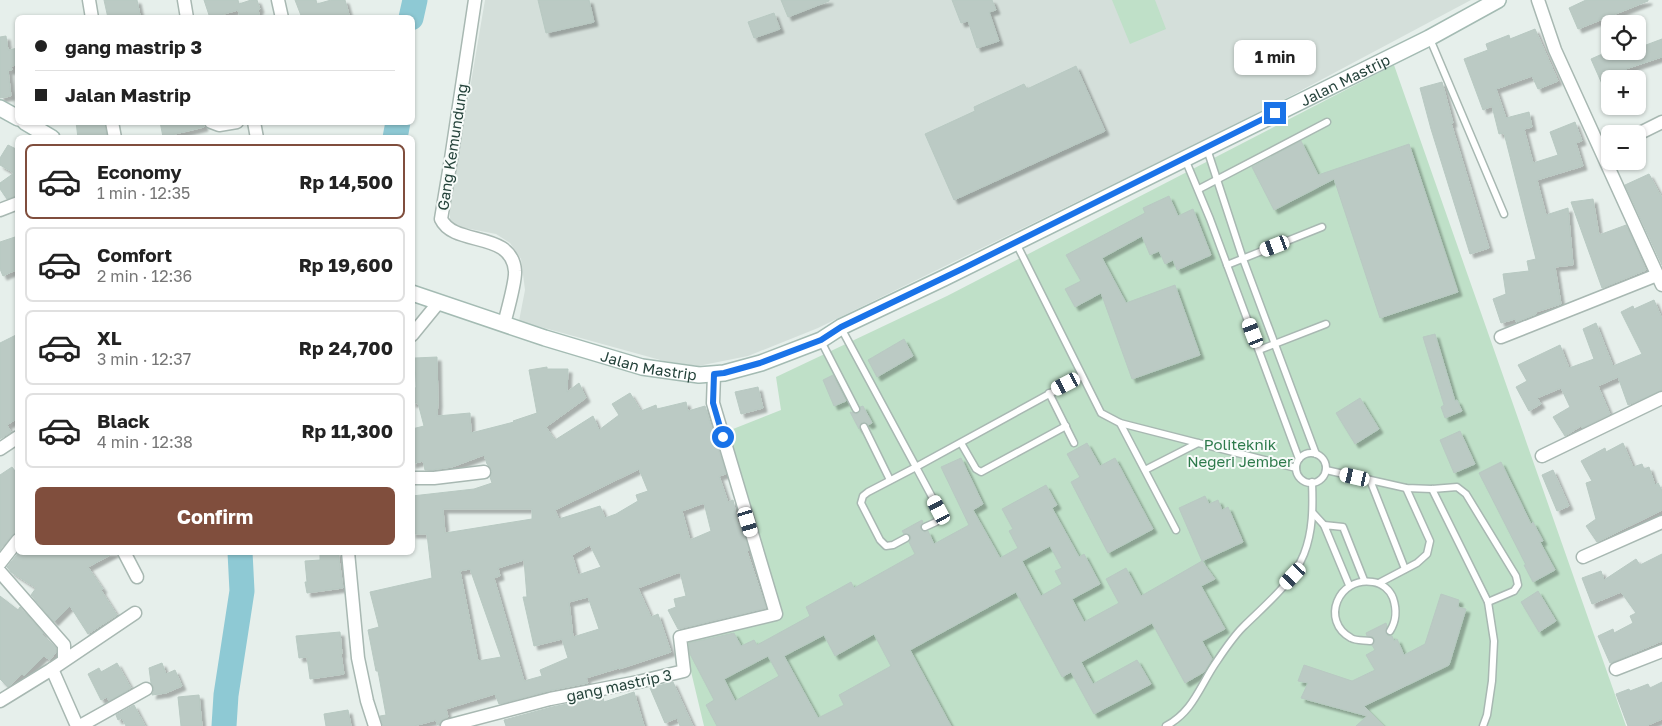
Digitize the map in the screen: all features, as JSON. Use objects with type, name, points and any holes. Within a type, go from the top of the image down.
[{"type":"main road","name":"Jalan Mastrip","points":[[415,294],[642,367],[699,375],[724,373],[760,363],[821,340],[841,327],[1429,38],[1498,0]]},
{"type":"main road","points":[[0,108],[15,116]]},
{"type":"main road","points":[[30,125],[47,135]]},
{"type":"street","points":[[89,0],[92,15]]},
{"type":"street","points":[[184,0],[187,15]]},
{"type":"street","points":[[278,0],[281,15]]},
{"type":"street","name":"Gang Kemundung","points":[[475,0],[441,219],[449,230],[500,245],[512,259],[515,271],[504,324]]},
{"type":"street","points":[[1538,0],[1555,50],[1601,141]]},
{"type":"street","points":[[1646,130],[1662,122]]},
{"type":"street","points":[[1501,337],[1660,280],[1614,170]]},
{"type":"street","points":[[0,210],[15,204]]},
{"type":"street","points":[[415,331],[439,302]]},
{"type":"street","name":"gang mastrip 3","points":[[446,726],[550,699],[638,682],[684,670],[680,638],[776,614],[713,403],[714,374]]},
{"type":"street","points":[[1542,456],[1662,398]]},
{"type":"street","points":[[0,449],[15,439]]},
{"type":"street","points":[[415,478],[434,478],[484,472]]},
{"type":"street","points":[[1583,557],[1662,522]]},
{"type":"street","points":[[0,563],[15,544]]},
{"type":"street","points":[[126,555],[137,576]]},
{"type":"street","points":[[348,555],[358,658],[367,701],[375,726]]},
{"type":"street","points":[[0,572],[64,645],[64,659]]},
{"type":"street","points":[[0,701],[52,669],[64,659],[135,613]]},
{"type":"street","points":[[1616,669],[1662,651]]},
{"type":"street","points":[[52,669],[79,726],[146,689]]},
{"type":"lane","points":[[1429,38],[1504,214]]},
{"type":"lane","points":[[1199,189],[1327,122]]},
{"type":"lane","points":[[1185,158],[1199,189],[1299,459],[1296,468],[1297,473],[1302,480],[1312,482],[1321,478],[1326,470],[1324,460],[1316,454],[1243,259],[1206,148]]},
{"type":"lane","points":[[1227,265],[1322,227]]},
{"type":"lane","points":[[1015,242],[1101,413],[1120,423],[1296,468]]},
{"type":"lane","points":[[1259,350],[1326,324]]},
{"type":"lane","points":[[841,327],[939,510],[940,517],[936,522],[925,527]]},
{"type":"lane","points":[[821,340],[856,409]]},
{"type":"lane","points":[[906,538],[893,545],[886,546],[880,540],[861,503],[863,496],[1082,376]]},
{"type":"lane","points":[[1049,393],[1074,443]]},
{"type":"lane","points":[[1120,423],[1176,530]]},
{"type":"lane","points":[[961,443],[976,469],[981,472],[1066,426]]},
{"type":"lane","points":[[864,427],[890,480]]},
{"type":"lane","points":[[1145,470],[1198,442]]},
{"type":"lane","points":[[1299,459],[1307,454],[1316,454]]},
{"type":"lane","points":[[1326,470],[1406,488],[1432,489],[1457,487],[1466,494],[1516,576],[1518,585],[1514,591],[1488,602]]},
{"type":"lane","points":[[1370,480],[1405,569]]},
{"type":"lane","points":[[1166,726],[1178,720],[1198,695],[1216,662],[1241,629],[1293,576],[1304,555],[1309,537],[1313,512],[1312,482]]},
{"type":"lane","points":[[1379,583],[1417,563],[1427,554],[1430,541],[1406,488]]},
{"type":"lane","points":[[1432,489],[1488,602],[1494,641],[1492,681],[1487,715],[1483,726]]},
{"type":"lane","points":[[1313,512],[1324,525],[1349,585]]},
{"type":"lane","points":[[1324,525],[1342,527],[1364,580]]},
{"type":"lane","points":[[1370,641],[1352,639],[1340,629],[1335,613],[1338,597],[1349,585],[1364,580],[1379,583],[1391,593],[1397,608],[1394,624],[1390,630]]},
{"type":"shaded area","points":[[485,0],[1471,0],[1253,116],[818,328],[748,356],[698,366],[664,361],[519,321],[525,290],[521,259],[510,243],[496,234],[460,227],[450,221],[450,206]]},
{"type":"green space","points":[[1112,0],[1155,0],[1166,29],[1130,44]]},
{"type":"green space","name":"Politeknik Negeri Jember","points":[[1394,65],[1626,726],[704,726],[683,638],[780,615],[728,431],[781,410],[776,377],[947,296]]},
{"type":"building","points":[[104,0],[137,0],[140,15],[107,15]]},
{"type":"building","points":[[204,0],[238,0],[239,4],[257,0],[260,9],[258,10],[259,15],[239,15],[238,10],[220,15],[209,15]]},
{"type":"building","points":[[295,0],[316,0],[317,4],[331,0],[345,0],[349,15],[301,15]]},
{"type":"building","points":[[538,0],[589,0],[594,22],[546,33]]},
{"type":"building","points":[[781,0],[829,0],[829,1],[788,17]]},
{"type":"building","points":[[952,0],[992,0],[996,10],[989,12],[999,41],[977,48],[968,21],[961,23]]},
{"type":"building","points":[[1586,0],[1648,0],[1613,15],[1601,15],[1601,20],[1578,29],[1569,8]]},
{"type":"building","points":[[774,13],[780,29],[754,38],[748,22]]},
{"type":"building","points":[[1535,29],[1558,81],[1538,89],[1532,76],[1496,89],[1506,118],[1529,112],[1532,127],[1524,129],[1533,163],[1558,155],[1550,132],[1575,122],[1582,141],[1576,143],[1583,166],[1537,180],[1546,215],[1568,208],[1573,265],[1555,267],[1561,304],[1536,312],[1536,314],[1516,322],[1515,319],[1501,323],[1493,299],[1506,294],[1503,274],[1529,271],[1527,261],[1536,259],[1504,133],[1499,134],[1492,106],[1483,110],[1464,59],[1488,50],[1486,44],[1509,35],[1510,39]]},
{"type":"building","points":[[6,36],[8,50],[15,49],[15,65],[11,66],[12,70],[8,70],[11,96],[0,98],[0,37]]},
{"type":"building","points":[[1662,39],[1662,57],[1626,70],[1601,70],[1601,82],[1591,59],[1601,55],[1601,60],[1646,60],[1646,45]]},
{"type":"building","points":[[1076,66],[1105,131],[954,200],[925,134],[975,111],[974,107],[1024,84],[1027,89]]},
{"type":"building","points":[[1442,82],[1453,123],[1451,123],[1489,248],[1470,254],[1420,88]]},
{"type":"building","points":[[76,125],[105,125],[106,135],[78,135]]},
{"type":"building","points":[[161,125],[204,125],[204,127],[171,135],[163,135]]},
{"type":"building","points":[[1301,141],[1318,175],[1409,144],[1458,292],[1380,318],[1334,179],[1274,210],[1252,167]]},
{"type":"building","points":[[8,145],[15,148],[15,196],[7,199],[0,189],[0,183],[14,173],[0,165],[0,158]]},
{"type":"building","points":[[1649,174],[1662,198],[1662,265],[1625,185]]},
{"type":"building","points":[[1169,196],[1178,216],[1193,209],[1211,255],[1177,270],[1173,260],[1165,264],[1159,251],[1150,255],[1142,236],[1102,258],[1126,303],[1175,285],[1200,355],[1132,379],[1101,293],[1075,307],[1065,289],[1081,281],[1066,255],[1145,213],[1143,208]]},
{"type":"building","points":[[1593,199],[1599,235],[1626,225],[1646,270],[1602,288],[1571,202]]},
{"type":"building","points":[[15,237],[15,270],[3,276],[0,269],[0,242]]},
{"type":"building","points":[[1654,300],[1662,319],[1662,390],[1628,405],[1618,377],[1598,386],[1610,414],[1582,428],[1581,426],[1565,436],[1553,417],[1570,407],[1561,388],[1537,398],[1541,404],[1529,411],[1516,387],[1527,381],[1518,365],[1560,345],[1569,368],[1594,359],[1583,329],[1596,323],[1613,366],[1642,354],[1621,312],[1633,306],[1634,309]]},
{"type":"building","points":[[1435,334],[1455,401],[1457,400],[1462,411],[1445,418],[1441,407],[1444,405],[1423,337]]},
{"type":"building","points":[[15,336],[15,420],[7,425],[11,432],[0,439],[0,343]]},
{"type":"building","points":[[904,339],[913,356],[877,377],[868,360]]},
{"type":"building","points":[[437,357],[437,416],[470,413],[471,433],[514,422],[537,413],[529,370],[547,367],[547,369],[568,369],[567,392],[579,383],[586,398],[546,427],[555,440],[593,416],[599,430],[619,415],[612,404],[630,393],[641,411],[656,405],[657,409],[686,402],[688,411],[705,406],[726,474],[719,476],[728,502],[733,500],[738,524],[740,523],[766,608],[678,629],[668,610],[676,607],[674,599],[686,596],[680,572],[638,588],[651,617],[658,614],[671,652],[586,678],[588,683],[499,704],[495,694],[446,709],[448,717],[437,725],[436,720],[414,726],[383,726],[380,716],[386,715],[368,630],[379,627],[370,592],[432,578],[427,534],[415,534],[415,496],[474,489],[492,483],[490,477],[492,471],[484,455],[452,467],[432,470],[425,470],[423,461],[415,463],[415,428],[424,426],[418,403],[415,403],[415,358]],"holes":[[[639,469],[648,491],[636,495],[638,501],[605,518],[600,506],[559,519],[555,510]],[[704,503],[711,531],[690,540],[682,511]],[[443,509],[532,509],[532,519],[445,533]],[[590,545],[601,567],[578,575],[572,555]],[[524,560],[527,597],[523,597],[534,646],[562,639],[568,658],[540,670],[542,676],[524,681],[494,578],[500,576],[498,568]],[[470,569],[501,657],[478,661],[460,571]],[[588,597],[599,629],[573,637],[569,602]]]},
{"type":"building","points":[[833,375],[846,401],[834,406],[823,380]]},
{"type":"building","points":[[758,387],[763,408],[741,414],[735,392]]},
{"type":"building","points":[[1360,398],[1379,429],[1355,444],[1336,413]]},
{"type":"building","points":[[863,406],[872,423],[868,425],[865,422],[861,423],[859,429],[850,412],[858,414],[860,407]]},
{"type":"building","points":[[1460,431],[1475,464],[1454,473],[1440,440]]},
{"type":"building","points":[[1087,443],[1100,466],[1115,458],[1153,529],[1108,553],[1071,482],[1080,477],[1067,454]]},
{"type":"building","points":[[1623,443],[1633,467],[1642,464],[1644,469],[1649,467],[1655,485],[1658,483],[1662,491],[1662,510],[1597,542],[1586,526],[1596,519],[1586,483],[1592,481],[1581,461],[1605,448],[1606,452]]},
{"type":"building","points":[[961,458],[983,504],[973,510],[1000,558],[1018,548],[1009,531],[1013,529],[1002,509],[1046,485],[1057,505],[1052,508],[1079,557],[1084,554],[1100,584],[1072,599],[1084,622],[1119,603],[1106,579],[1126,568],[1141,596],[1202,561],[1215,579],[1201,586],[1225,629],[1202,641],[1212,659],[1204,672],[1185,683],[1152,623],[1081,662],[1093,684],[1137,660],[1151,684],[1094,714],[1071,672],[1062,677],[1016,592],[910,650],[951,726],[717,726],[706,705],[714,700],[690,654],[689,643],[734,633],[741,646],[754,640],[757,645],[810,616],[806,607],[851,582],[854,588],[915,554],[909,542],[911,539],[910,535],[904,534],[902,531],[922,520],[921,529],[924,532],[928,531],[934,544],[969,525],[941,467]],"holes":[[[1050,546],[1062,568],[1055,571],[1062,584],[1041,596],[1022,561]],[[874,634],[891,666],[839,695],[844,705],[818,718],[784,656],[824,635],[835,656]],[[768,656],[779,676],[735,701],[724,679]]]},
{"type":"building","points":[[1501,462],[1531,524],[1533,522],[1543,541],[1540,542],[1555,570],[1533,582],[1479,473]]},
{"type":"building","points":[[12,467],[15,471],[15,534],[0,550],[0,475]]},
{"type":"building","points":[[1553,470],[1569,506],[1557,511],[1542,475]]},
{"type":"building","points":[[1205,496],[1209,504],[1218,500],[1222,510],[1228,507],[1243,542],[1202,561],[1179,508]]},
{"type":"building","points":[[1662,554],[1662,641],[1610,663],[1598,636],[1613,629],[1614,633],[1633,623],[1630,616],[1636,613],[1621,592],[1592,604],[1582,578],[1601,571],[1604,580],[1636,559],[1640,565]]},
{"type":"building","points":[[17,555],[110,555],[88,567],[117,615],[88,634],[70,606],[54,622],[31,595],[36,588],[11,572],[7,567]]},
{"type":"building","points":[[320,555],[338,555],[343,588],[307,593],[305,561],[320,560]]},
{"type":"building","points":[[1538,591],[1556,621],[1539,632],[1521,602]]},
{"type":"building","points":[[1441,594],[1459,600],[1458,607],[1466,609],[1449,665],[1364,706],[1384,726],[1356,726],[1367,716],[1301,698],[1308,683],[1298,681],[1304,665],[1352,681],[1375,670],[1366,655],[1375,650],[1372,645],[1375,640],[1373,637],[1367,636],[1366,633],[1386,623],[1386,633],[1388,636],[1392,636],[1394,641],[1397,639],[1404,655],[1425,644]]},
{"type":"building","points":[[0,596],[18,610],[20,607],[56,648],[56,652],[50,660],[44,656],[24,676],[22,674],[8,687],[0,679]]},
{"type":"building","points":[[340,632],[344,674],[310,679],[307,657],[299,658],[296,636]]},
{"type":"building","points":[[117,663],[131,688],[109,701],[107,697],[101,700],[88,674],[99,668],[101,672]]},
{"type":"building","points":[[162,663],[166,674],[175,670],[182,686],[166,693],[152,695],[154,689],[151,683],[149,668]]},
{"type":"building","points":[[673,682],[693,726],[680,726],[677,718],[665,723],[650,688]]},
{"type":"building","points":[[1662,682],[1662,719],[1646,726],[1628,726],[1616,694],[1648,684],[1650,688]]},
{"type":"building","points":[[634,692],[644,726],[506,726],[504,720],[552,707],[592,699],[593,701],[603,698],[604,702]]},
{"type":"building","points":[[199,695],[202,726],[181,726],[178,697]]},
{"type":"building","points":[[134,705],[145,726],[126,726],[122,718],[118,720],[116,715]]},
{"type":"building","points":[[348,710],[351,726],[326,726],[324,714]]},
{"type":"waterway","points":[[412,15],[415,0]]},
{"type":"waterway","points":[[396,135],[397,125]]},
{"type":"waterway","points":[[224,726],[226,695],[242,591],[240,555]]},
{"type":"route","points":[[723,437],[713,403],[714,374],[760,363],[821,340],[841,327],[1275,113]]}]
